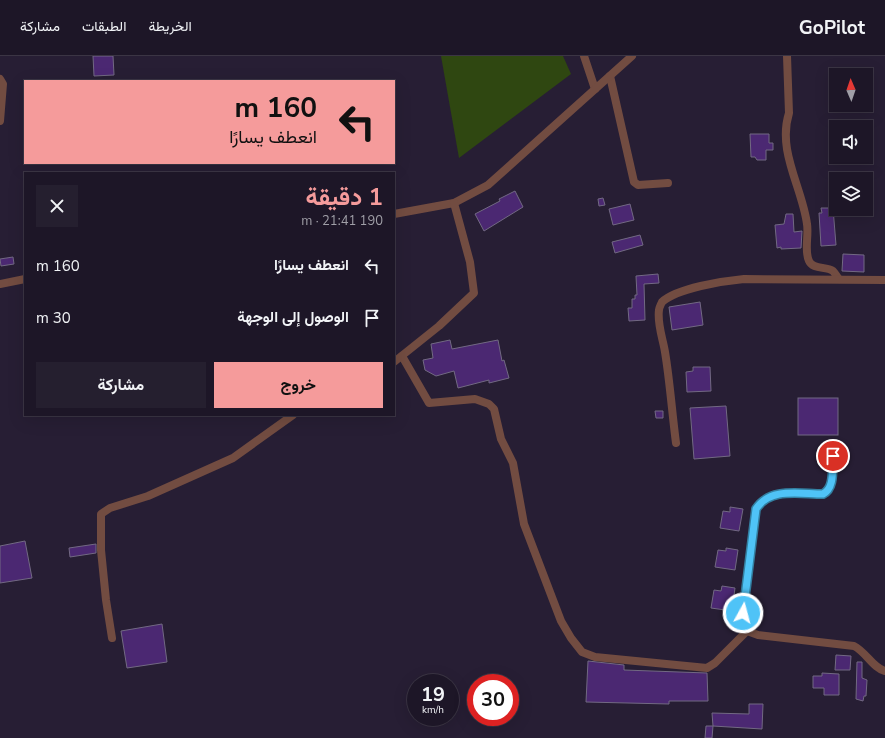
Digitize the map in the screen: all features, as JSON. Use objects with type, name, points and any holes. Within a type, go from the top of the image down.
[{"type":"street","points":[[584,56],[595,89]]},
{"type":"street","points":[[395,214],[454,203],[488,185],[632,56]]},
{"type":"street","points":[[787,56],[789,113],[786,122],[789,160],[805,215],[807,226],[808,258],[813,266],[833,271],[839,279]]},
{"type":"street","points":[[610,76],[634,182],[638,185],[668,183]]},
{"type":"street","points":[[0,79],[3,84],[0,121]]},
{"type":"street","points":[[395,361],[439,326],[474,293],[470,262],[454,203]]},
{"type":"street","points":[[0,284],[24,279]]},
{"type":"street","points":[[676,443],[665,353],[659,321],[659,310],[661,303],[670,297],[701,286],[744,279],[885,280]]},
{"type":"street","points":[[402,356],[429,403],[475,399],[489,404],[494,409],[501,439],[513,463],[524,524],[561,621],[571,638],[582,652],[595,657],[707,668],[715,663],[747,631]]},
{"type":"street","points":[[112,638],[106,600],[101,550],[100,514],[110,508],[148,496],[233,458],[291,416]]},
{"type":"street","points":[[833,456],[831,483],[828,492],[823,494],[782,494],[770,496],[761,500],[756,509],[743,613],[744,624],[747,631],[758,635],[854,646],[863,651],[880,670],[885,671]]},
{"type":"green space","points":[[441,56],[563,56],[571,74],[459,158]]},
{"type":"building","points":[[93,56],[113,56],[114,75],[94,76]]},
{"type":"building","points":[[750,134],[769,134],[769,143],[773,143],[773,150],[766,150],[766,160],[757,160],[755,157],[751,157]]},
{"type":"building","points":[[515,191],[523,207],[484,231],[475,214]]},
{"type":"building","points":[[603,198],[605,205],[599,206],[598,199]]},
{"type":"building","points":[[630,204],[634,220],[613,225],[609,209]]},
{"type":"building","points":[[821,208],[829,208],[829,216],[834,216],[836,245],[821,246],[819,213],[822,213]]},
{"type":"building","points":[[786,214],[793,214],[794,232],[802,231],[801,248],[777,248],[775,225],[784,224]]},
{"type":"building","points":[[640,235],[643,245],[615,253],[612,242]]},
{"type":"building","points":[[843,254],[864,255],[864,272],[842,271]]},
{"type":"building","points":[[13,257],[14,264],[1,266],[0,259]]},
{"type":"building","points":[[658,274],[659,283],[644,284],[645,320],[629,321],[628,308],[632,308],[632,299],[635,299],[635,295],[637,295],[636,276]]},
{"type":"building","points":[[700,302],[703,325],[672,330],[669,307]]},
{"type":"building","points":[[450,340],[452,349],[498,340],[502,361],[504,360],[509,378],[489,383],[489,380],[458,388],[454,371],[436,376],[425,370],[423,360],[433,358],[431,344]]},
{"type":"building","points":[[693,367],[710,367],[711,391],[687,392],[686,372],[693,371]]},
{"type":"building","points":[[798,398],[838,398],[838,435],[798,435]]},
{"type":"building","points":[[726,406],[730,456],[694,459],[690,408]]},
{"type":"building","points":[[655,411],[663,411],[663,418],[656,418]]},
{"type":"building","points":[[730,507],[743,509],[739,531],[720,528],[723,511],[730,512]]},
{"type":"building","points":[[25,541],[32,578],[0,583],[0,546]]},
{"type":"building","points":[[96,544],[96,553],[70,557],[69,548]]},
{"type":"building","points":[[726,548],[738,550],[735,570],[715,567],[718,550],[726,551]]},
{"type":"building","points":[[722,586],[735,588],[732,611],[711,608],[714,590],[721,591]]},
{"type":"building","points":[[162,624],[167,662],[127,668],[121,631]]},
{"type":"building","points":[[836,655],[851,656],[850,670],[835,670]]},
{"type":"building","points":[[588,661],[624,665],[624,670],[707,673],[708,701],[669,701],[669,704],[586,702]]},
{"type":"building","points":[[857,662],[862,662],[862,678],[867,680],[866,696],[864,696],[863,701],[856,699]]},
{"type":"building","points":[[822,673],[839,674],[839,695],[824,695],[824,688],[813,688],[813,676],[822,676]]},
{"type":"building","points":[[749,704],[763,704],[762,729],[713,726],[712,713],[749,714]]},
{"type":"building","points":[[706,726],[713,726],[712,738],[705,738]]},
{"type":"route","points":[[743,613],[756,509],[761,500],[770,496],[782,494],[823,494],[828,492],[831,483],[833,456]]}]
